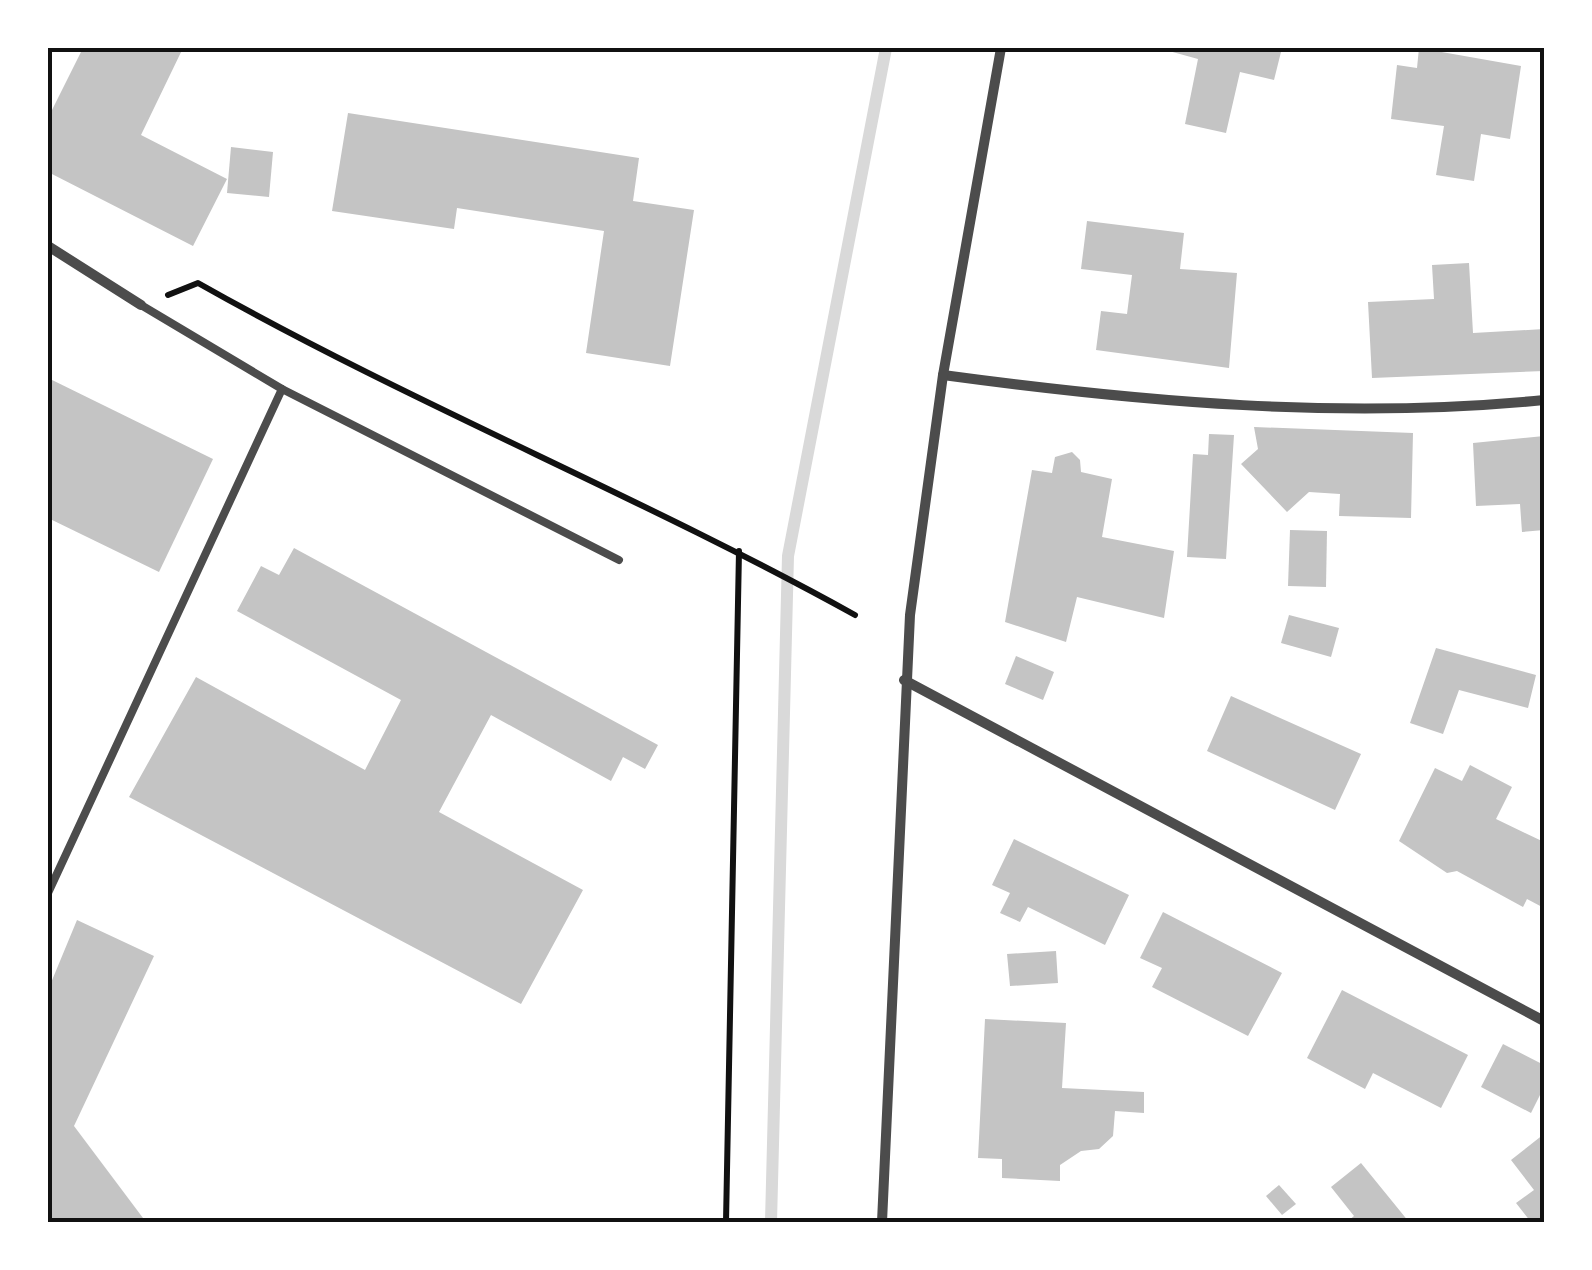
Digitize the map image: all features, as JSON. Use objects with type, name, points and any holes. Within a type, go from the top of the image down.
[{"type":"street","points":[[882,1222],[904,680],[943,375],[1000,48]]},
{"type":"street","points":[[48,246],[142,305]]},
{"type":"street","points":[[943,375],[1124,400],[1269,407],[1396,408],[1544,400]]},
{"type":"street","points":[[904,680],[1544,1021]]},
{"type":"lane","points":[[142,305],[282,390],[620,560]]},
{"type":"lane","points":[[48,894],[282,390]]},
{"type":"path","points":[[142,305],[198,283],[290,335],[739,551],[855,615]]},
{"type":"path","points":[[726,1222],[739,551]]},
{"type":"building","points":[[83,48],[183,48],[141,135],[227,179],[193,246],[48,172],[48,118]]},
{"type":"building","points":[[1158,48],[1282,48],[1274,80],[1240,72],[1226,133],[1185,124],[1198,59]]},
{"type":"building","points":[[1419,48],[1521,66],[1510,139],[1481,134],[1474,181],[1436,175],[1444,126],[1391,119],[1397,65],[1417,68]]},
{"type":"building","points":[[348,113],[639,158],[633,201],[694,210],[670,366],[586,353],[604,231],[457,208],[454,229],[332,211]]},
{"type":"building","points":[[231,147],[273,152],[269,197],[227,193]]},
{"type":"building","points":[[1087,221],[1184,233],[1180,269],[1237,273],[1229,368],[1096,350],[1101,311],[1127,314],[1132,275],[1081,269]]},
{"type":"building","points":[[1469,263],[1473,333],[1544,329],[1544,371],[1372,378],[1368,302],[1434,299],[1432,265]]},
{"type":"building","points":[[48,378],[213,459],[159,572],[48,518]]},
{"type":"building","points":[[1254,427],[1413,433],[1411,518],[1339,516],[1340,494],[1309,492],[1287,512],[1241,464],[1258,449]]},
{"type":"building","points":[[1209,434],[1234,435],[1226,559],[1187,557],[1193,454],[1208,455]]},
{"type":"building","points":[[1544,436],[1544,530],[1522,532],[1520,504],[1476,506],[1473,443]]},
{"type":"building","points":[[1072,452],[1080,460],[1081,472],[1112,479],[1102,537],[1174,551],[1164,618],[1077,597],[1066,642],[1005,622],[1032,470],[1052,473],[1055,457]]},
{"type":"building","points":[[1290,530],[1327,531],[1326,587],[1288,586]]},
{"type":"building","points":[[294,548],[658,745],[645,769],[623,757],[611,781],[491,715],[439,812],[583,890],[521,1004],[129,797],[196,677],[365,770],[401,700],[237,611],[261,566],[279,575]]},
{"type":"building","points":[[1289,615],[1339,628],[1331,657],[1281,643]]},
{"type":"building","points":[[1436,648],[1536,675],[1528,708],[1459,690],[1443,734],[1410,723]]},
{"type":"building","points":[[1016,656],[1054,672],[1043,700],[1005,684]]},
{"type":"building","points":[[1231,696],[1361,754],[1335,810],[1207,751]]},
{"type":"building","points":[[1470,765],[1512,787],[1496,819],[1544,842],[1544,908],[1527,899],[1523,907],[1457,871],[1447,873],[1399,841],[1435,768],[1462,781]]},
{"type":"building","points":[[1014,839],[1129,895],[1105,945],[1028,907],[1020,922],[1000,913],[1010,893],[992,885]]},
{"type":"building","points":[[1163,912],[1282,973],[1248,1036],[1152,987],[1162,968],[1140,958]]},
{"type":"building","points":[[77,920],[154,956],[74,1126],[146,1222],[48,1222],[48,990]]},
{"type":"building","points":[[1056,951],[1058,983],[1010,986],[1007,954]]},
{"type":"building","points":[[1342,990],[1468,1055],[1441,1108],[1373,1073],[1365,1089],[1307,1058]]},
{"type":"building","points":[[985,1019],[1066,1023],[1062,1088],[1144,1092],[1144,1113],[1115,1111],[1113,1136],[1099,1149],[1081,1151],[1060,1165],[1060,1181],[1002,1178],[1002,1159],[978,1158]]},
{"type":"building","points":[[1503,1044],[1544,1065],[1544,1087],[1531,1113],[1481,1087]]},
{"type":"building","points":[[1544,1134],[1544,1222],[1531,1222],[1516,1203],[1534,1190],[1511,1160]]},
{"type":"building","points":[[1361,1163],[1409,1222],[1347,1222],[1354,1216],[1331,1187]]},
{"type":"building","points":[[1279,1185],[1296,1204],[1282,1215],[1266,1196]]},
{"type":"waterway","points":[[771,1222],[788,556],[886,48]]}]
